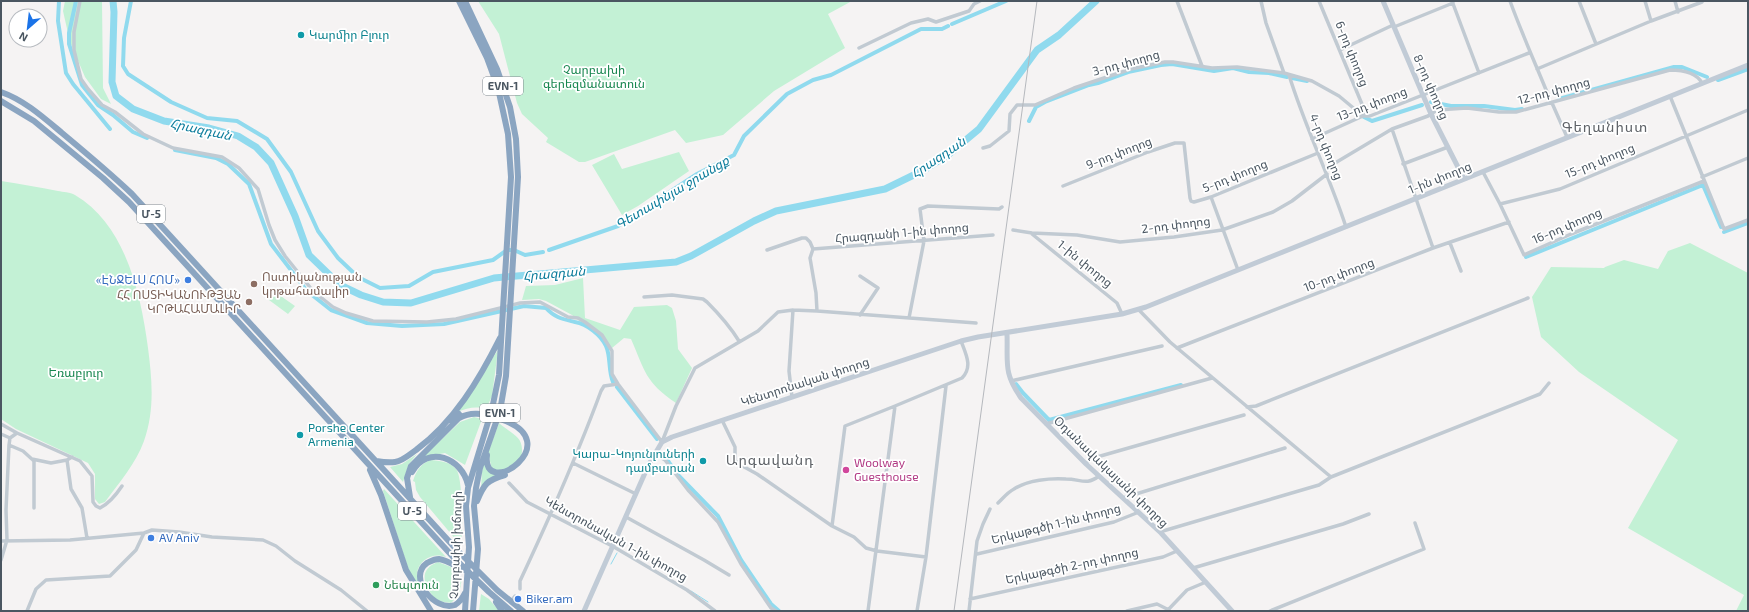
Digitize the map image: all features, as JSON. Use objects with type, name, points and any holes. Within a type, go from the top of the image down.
[{"type":"highway","name":"Չարբախի խճուղի","points":[[459,1],[487,58],[498,88],[508,134],[510,177],[502,335],[496,392],[468,488],[466,506],[469,547],[465,611]]},
{"type":"highway","name":"Չարբախի խճուղի","points":[[465,1],[497,69],[510,107],[516,139],[518,177],[511,317],[504,394],[500,411],[478,477],[474,506],[478,549],[473,611]]},
{"type":"highway","name":"Մ-5","points":[[1,92],[18,100],[40,115],[105,168],[132,194],[457,550],[488,581],[513,599],[523,611]]},
{"type":"highway","name":"Մ-5","points":[[1,101],[34,121],[103,178],[129,202],[454,562]]},
{"type":"highway","points":[[376,461],[395,462],[402,460],[422,445],[448,420],[481,373],[502,335]]},
{"type":"highway","points":[[448,420],[470,410],[484,413],[516,422],[525,431],[529,441],[529,455],[523,464],[517,469],[488,481],[482,489],[474,506]]},
{"type":"highway","points":[[412,499],[407,478],[414,461],[459,418],[472,413],[484,413]]},
{"type":"highway","points":[[488,445],[486,461],[488,467],[493,472],[503,472],[518,464],[524,458],[527,445],[523,434],[513,424],[504,419]]},
{"type":"highway","points":[[412,499],[410,485],[412,472],[421,462],[430,458],[444,457],[461,469],[466,477],[468,488]]},
{"type":"highway","points":[[368,465],[381,495],[404,567],[431,611]]},
{"type":"highway","points":[[467,592],[455,605],[448,607],[440,606],[432,602],[423,588],[420,572],[425,564],[435,559],[454,562],[469,573],[511,611]]},
{"type":"highway","points":[[488,591],[502,611]]},
{"type":"main road","name":"8-րդ փողոց","points":[[1383,1],[1431,114],[1464,179]]},
{"type":"main road","name":"1-ին փողոց","points":[[1138,310],[1748,65]]},
{"type":"main road","name":"Կենտրոնական փողոց","points":[[662,442],[722,420],[961,341],[982,336],[1122,314],[1138,310]]},
{"type":"main road","name":"Օդանավակայանի փողոց","points":[[1004,333],[1007,370],[1011,381],[1021,398],[1086,464],[1161,533],[1232,611]]},
{"type":"main road","points":[[584,611],[614,547],[654,454],[662,442]]},
{"type":"street","points":[[80,1],[74,32],[74,50],[81,79],[88,89],[102,105],[115,112],[143,134],[173,148],[222,157],[244,172],[258,189],[275,240],[285,256],[313,291],[333,307],[346,313],[374,321],[428,322],[463,317],[520,303],[540,302],[568,317],[578,318],[602,335],[612,351],[612,374],[662,442]]},
{"type":"street","points":[[859,48],[911,23],[928,19],[936,22],[969,11],[974,4],[980,1]]},
{"type":"street","points":[[1177,1],[1202,66]]},
{"type":"street","points":[[1261,1],[1266,24],[1284,73]]},
{"type":"street","name":"6-րդ փողոց","points":[[1320,1],[1364,109],[1363,116]]},
{"type":"street","points":[[1510,1],[1529,52],[1549,97]]},
{"type":"street","points":[[1579,1],[1596,44]]},
{"type":"street","points":[[1645,1],[1651,21]]},
{"type":"street","points":[[1674,1],[1678,12]]},
{"type":"street","points":[[1340,50],[1452,2],[1479,73]]},
{"type":"street","points":[[1537,69],[1651,21],[1702,2]]},
{"type":"street","name":"13-րդ փողոց","points":[[1312,139],[1363,116],[1370,116],[1529,52]]},
{"type":"street","name":"3-րդ փողոց","points":[[984,148],[990,146],[1009,132],[1010,114],[1017,105],[1035,105],[1131,69],[1165,62],[1212,68],[1226,66],[1284,73],[1312,81],[1323,86],[1339,96],[1363,116]]},
{"type":"street","name":"12-րդ փողոց","points":[[1325,169],[1392,130],[1431,114],[1437,110],[1467,108],[1499,112],[1516,112],[1670,70],[1687,72],[1694,75],[1702,83]]},
{"type":"street","name":"4-րդ փողոց","points":[[1289,75],[1298,103],[1327,174],[1346,227]]},
{"type":"street","points":[[1670,96],[1724,229],[1748,220]]},
{"type":"street","points":[[1552,103],[1567,137]]},
{"type":"street","name":"15-րդ փողոց","points":[[1500,204],[1560,189],[1748,110]]},
{"type":"street","points":[[1392,130],[1433,248]]},
{"type":"street","name":"5-րդ փողոց","points":[[1184,143],[1191,201],[1194,202],[1211,197],[1318,153]]},
{"type":"street","name":"9-րդ փողոց","points":[[1063,186],[1148,152],[1175,144],[1184,143]]},
{"type":"street","points":[[1403,164],[1448,147]]},
{"type":"street","name":"16-րդ փողոց","points":[[1483,172],[1524,255],[1703,179],[1748,158]]},
{"type":"street","name":"2-րդ փողոց","points":[[1013,230],[1120,242],[1174,237],[1222,230],[1273,212],[1292,201],[1327,174]]},
{"type":"street","points":[[1211,197],[1238,270]]},
{"type":"street","points":[[909,318],[924,241],[920,209],[928,206],[999,209],[1002,207]]},
{"type":"street","name":"10-րդ փողոց","points":[[1177,348],[1433,248],[1509,222]]},
{"type":"street","name":"1-ին փողոց","points":[[1032,233],[1117,303],[1122,314]]},
{"type":"street","name":"Հրազդանի 1-ին փողոց","points":[[813,249],[994,235]]},
{"type":"street","points":[[767,250],[802,238],[808,240],[813,249],[810,258],[815,284],[816,311]]},
{"type":"street","points":[[1450,243],[1461,271]]},
{"type":"street","points":[[860,276],[878,289],[860,314]]},
{"type":"street","points":[[644,297],[672,295],[703,299],[733,332],[739,341]]},
{"type":"street","points":[[1247,407],[1256,406],[1528,298]]},
{"type":"street","points":[[662,442],[671,417],[695,368],[758,331],[778,312],[793,310],[816,311],[976,323]]},
{"type":"street","points":[[792,397],[789,371],[793,310]]},
{"type":"street","points":[[1138,310],[1177,348],[1330,477]]},
{"type":"street","points":[[832,526],[845,426],[946,386],[962,378],[968,369],[969,362],[961,341]]},
{"type":"street","points":[[1011,381],[1162,346]]},
{"type":"street","points":[[1046,424],[1212,378]]},
{"type":"street","points":[[1161,533],[1319,485],[1330,477],[1540,394],[1549,383]]},
{"type":"street","points":[[520,588],[520,581],[551,514],[604,386],[618,384]]},
{"type":"street","points":[[917,611],[926,557],[946,386]]},
{"type":"street","points":[[868,611],[895,406]]},
{"type":"street","points":[[1086,464],[1090,459],[1244,415]]},
{"type":"street","points":[[722,420],[735,447],[735,460],[737,464],[757,474],[832,526],[850,535],[866,548],[877,551],[926,557]]},
{"type":"street","points":[[1,424],[17,433],[72,457],[83,464],[92,476],[93,502],[96,506],[100,508],[104,506],[113,498],[122,486]]},
{"type":"street","points":[[1,560],[7,540],[6,510],[9,445],[10,438],[17,433]]},
{"type":"street","points":[[1,434],[10,438]]},
{"type":"street","points":[[9,445],[23,451],[34,461],[34,508]]},
{"type":"street","points":[[1123,498],[1285,448]]},
{"type":"street","points":[[654,454],[665,460],[688,490],[718,522],[742,564],[771,608],[776,611]]},
{"type":"street","points":[[31,458],[51,463],[67,460],[72,457]]},
{"type":"street","points":[[67,460],[71,489],[82,508],[86,538]]},
{"type":"street","points":[[572,463],[636,494]]},
{"type":"street","points":[[998,503],[1015,488],[1031,482],[1067,479],[1087,482],[1092,481],[1099,476]]},
{"type":"street","name":"Կենտրոնական 1-ին փողոց","points":[[509,483],[527,502],[614,547],[687,590],[715,611]]},
{"type":"street","points":[[969,611],[979,534],[990,509]]},
{"type":"street","name":"Երկաթգծի 1-ին փողոց","points":[[977,554],[1114,522],[1139,512]]},
{"type":"street","points":[[1193,568],[1343,524],[1369,514]]},
{"type":"street","points":[[626,517],[729,575]]},
{"type":"street","points":[[1270,611],[1424,549],[1416,523]]},
{"type":"street","points":[[1,540],[86,538],[144,533],[152,530],[212,537],[263,540],[276,546],[295,561],[340,590],[367,611]]},
{"type":"street","points":[[27,611],[36,589],[46,580],[110,576],[136,550],[144,533]]},
{"type":"street","name":"Երկաթգծի 2-րդ փողոց","points":[[970,599],[1163,557],[1177,551]]},
{"type":"street","points":[[1127,611],[1157,604],[1168,610],[1186,590],[1206,582]]},
{"type":"green space","points":[[65,1],[102,1],[103,88],[111,104],[101,99],[85,77],[70,42],[63,11]]},
{"type":"green space","name":"Չարբախի գերեզմանատուն","points":[[478,1],[852,1],[828,14],[845,48],[774,91],[723,135],[686,143],[675,130],[585,162],[579,162],[546,142],[548,138],[522,114],[517,103],[499,34]]},
{"type":"green space","points":[[679,152],[689,171],[638,206],[622,215],[592,165],[614,154],[622,169]]},
{"type":"green space","name":"Եռաբլուր","points":[[1,181],[71,193],[92,208],[107,224],[119,243],[135,284],[145,327],[149,360],[152,394],[150,418],[141,449],[127,473],[105,502],[99,504],[95,499],[95,474],[88,463],[16,429],[1,419]]},
{"type":"green space","points":[[1690,243],[1748,273],[1748,611],[1736,611],[1744,595],[1628,528],[1678,440],[1579,372],[1541,337],[1532,297],[1551,267],[1604,268],[1624,260],[1658,269],[1668,251]]},
{"type":"green space","points":[[583,278],[585,318],[620,330],[634,307],[667,305],[672,308],[676,321],[678,349],[692,368],[676,403],[658,389],[647,375],[631,339],[624,338],[612,348],[572,315],[546,301],[539,299],[522,300],[526,286],[555,285]]},
{"type":"green space","points":[[275,292],[295,306],[288,314],[269,300]]},
{"type":"green space","points":[[498,350],[492,396],[486,409],[472,408],[457,412]]},
{"type":"green space","points":[[474,417],[482,419],[465,465],[445,453],[423,457],[460,422]]},
{"type":"green space","points":[[499,423],[517,437],[522,445],[521,458],[503,471],[492,470],[488,452]]},
{"type":"green space","points":[[417,454],[409,464],[403,482],[390,467],[402,464]]},
{"type":"green space","points":[[485,457],[486,464],[497,474],[481,488],[482,472]]},
{"type":"green space","points":[[430,460],[450,464],[456,469],[458,474],[462,505],[461,544],[420,497],[416,490],[415,482],[413,481],[416,474],[421,466]]},
{"type":"green space","points":[[384,489],[446,557],[437,555],[424,560],[418,568],[417,573],[420,588],[409,571],[383,491]]},
{"type":"green space","points":[[438,562],[451,567],[452,570],[462,578],[459,595],[451,603],[437,601],[426,585],[425,574],[427,570],[431,565]]},
{"type":"green space","points":[[481,594],[489,599],[499,611],[479,611]]},
{"type":"waterway","points":[[59,1],[58,21],[66,73],[73,84],[110,129]]},
{"type":"waterway","points":[[76,1],[69,33],[69,44],[82,85],[98,105],[113,115],[133,132],[147,138]]},
{"type":"waterway","name":"Հրազդան","points":[[113,1],[112,82],[116,96],[133,109],[164,121],[209,128],[238,136],[256,147],[271,163],[295,216],[309,255],[340,285],[361,295],[383,302],[411,303],[494,278],[676,262],[691,256],[754,221],[776,211],[885,189],[924,170],[949,154],[979,129],[1037,50],[1059,35],[1096,1]]},
{"type":"waterway","name":"Գետափնյա ջրանցք","points":[[131,1],[124,38],[123,66],[128,74],[171,102],[207,118],[237,121],[267,139],[291,172],[318,231],[338,258],[358,277],[380,288],[409,286],[433,272],[493,260],[507,250],[514,250],[525,255],[543,252]]},
{"type":"waterway","name":"Գետափնյա ջրանցք","points":[[952,24],[1006,1]]},
{"type":"waterway","name":"Գետափնյա ջրանցք","points":[[549,250],[618,226],[697,174],[734,155],[744,136],[787,94],[813,80],[831,75],[921,29],[942,29],[948,26]]},
{"type":"waterway","points":[[1029,121],[1036,107],[1045,102],[1128,72],[1161,65],[1172,64],[1214,71],[1233,68],[1249,72],[1269,73],[1287,77]]},
{"type":"waterway","points":[[1559,99],[1674,67],[1682,67],[1707,77]]},
{"type":"waterway","points":[[1718,80],[1748,69]]},
{"type":"waterway","points":[[1292,78],[1307,81]]},
{"type":"waterway","points":[[1431,102],[1451,106],[1484,106],[1515,110],[1522,109]]},
{"type":"waterway","points":[[1364,117],[1372,121],[1422,105]]},
{"type":"waterway","points":[[175,150],[216,158],[228,164],[249,184],[271,244],[307,291],[331,310],[367,323],[402,326],[444,324],[524,306],[546,308],[559,318],[584,325],[601,338],[608,350],[610,373],[613,382]]},
{"type":"waterway","points":[[1526,257],[1703,185],[1721,227]]},
{"type":"waterway","points":[[1724,232],[1748,223]]},
{"type":"waterway","points":[[1016,384],[1049,420],[1181,385]]},
{"type":"waterway","points":[[617,387],[657,439]]},
{"type":"waterway","points":[[668,461],[677,474],[718,516],[741,560],[771,604],[779,611]]},
{"type":"waterway","points":[[619,548],[622,539]]},
{"type":"waterway","points":[[611,564],[617,553]]},
{"type":"waterway","points":[[691,591],[708,602]]},
{"type":"railway","points":[[954,611],[1037,1]]},
{"type":"place","name":"Կարմիր Բլուր","points":[[301,35]]},
{"type":"place","name":"«ԷՆՋԵԼՍ ՀՈՄ»","points":[[188,280]]},
{"type":"place","name":"Ոստիկանության կրթահամալիր","points":[[254,284]]},
{"type":"place","name":"ՀՀ ՈՍՏԻԿԱՆՈՒԹՅԱՆ ԿՐԹԱՀԱՄԱԼԻՐ","points":[[249,302]]},
{"type":"place","name":"Porshe Center Armenia","points":[[300,435]]},
{"type":"place","name":"Կարա-Կոյունլուների դամբարան","points":[[703,461]]},
{"type":"place","name":"Woolway Guesthouse","points":[[846,470]]},
{"type":"place","name":"AV Aniv","points":[[151,538]]},
{"type":"place","name":"Նեպտուն","points":[[376,585]]},
{"type":"place","name":"Biker.am","points":[[518,599]]},
{"type":"district","name":"Գեղանիստ","points":[[1605,127]]},
{"type":"district","name":"Արգավանդ","points":[[770,460]]}]
